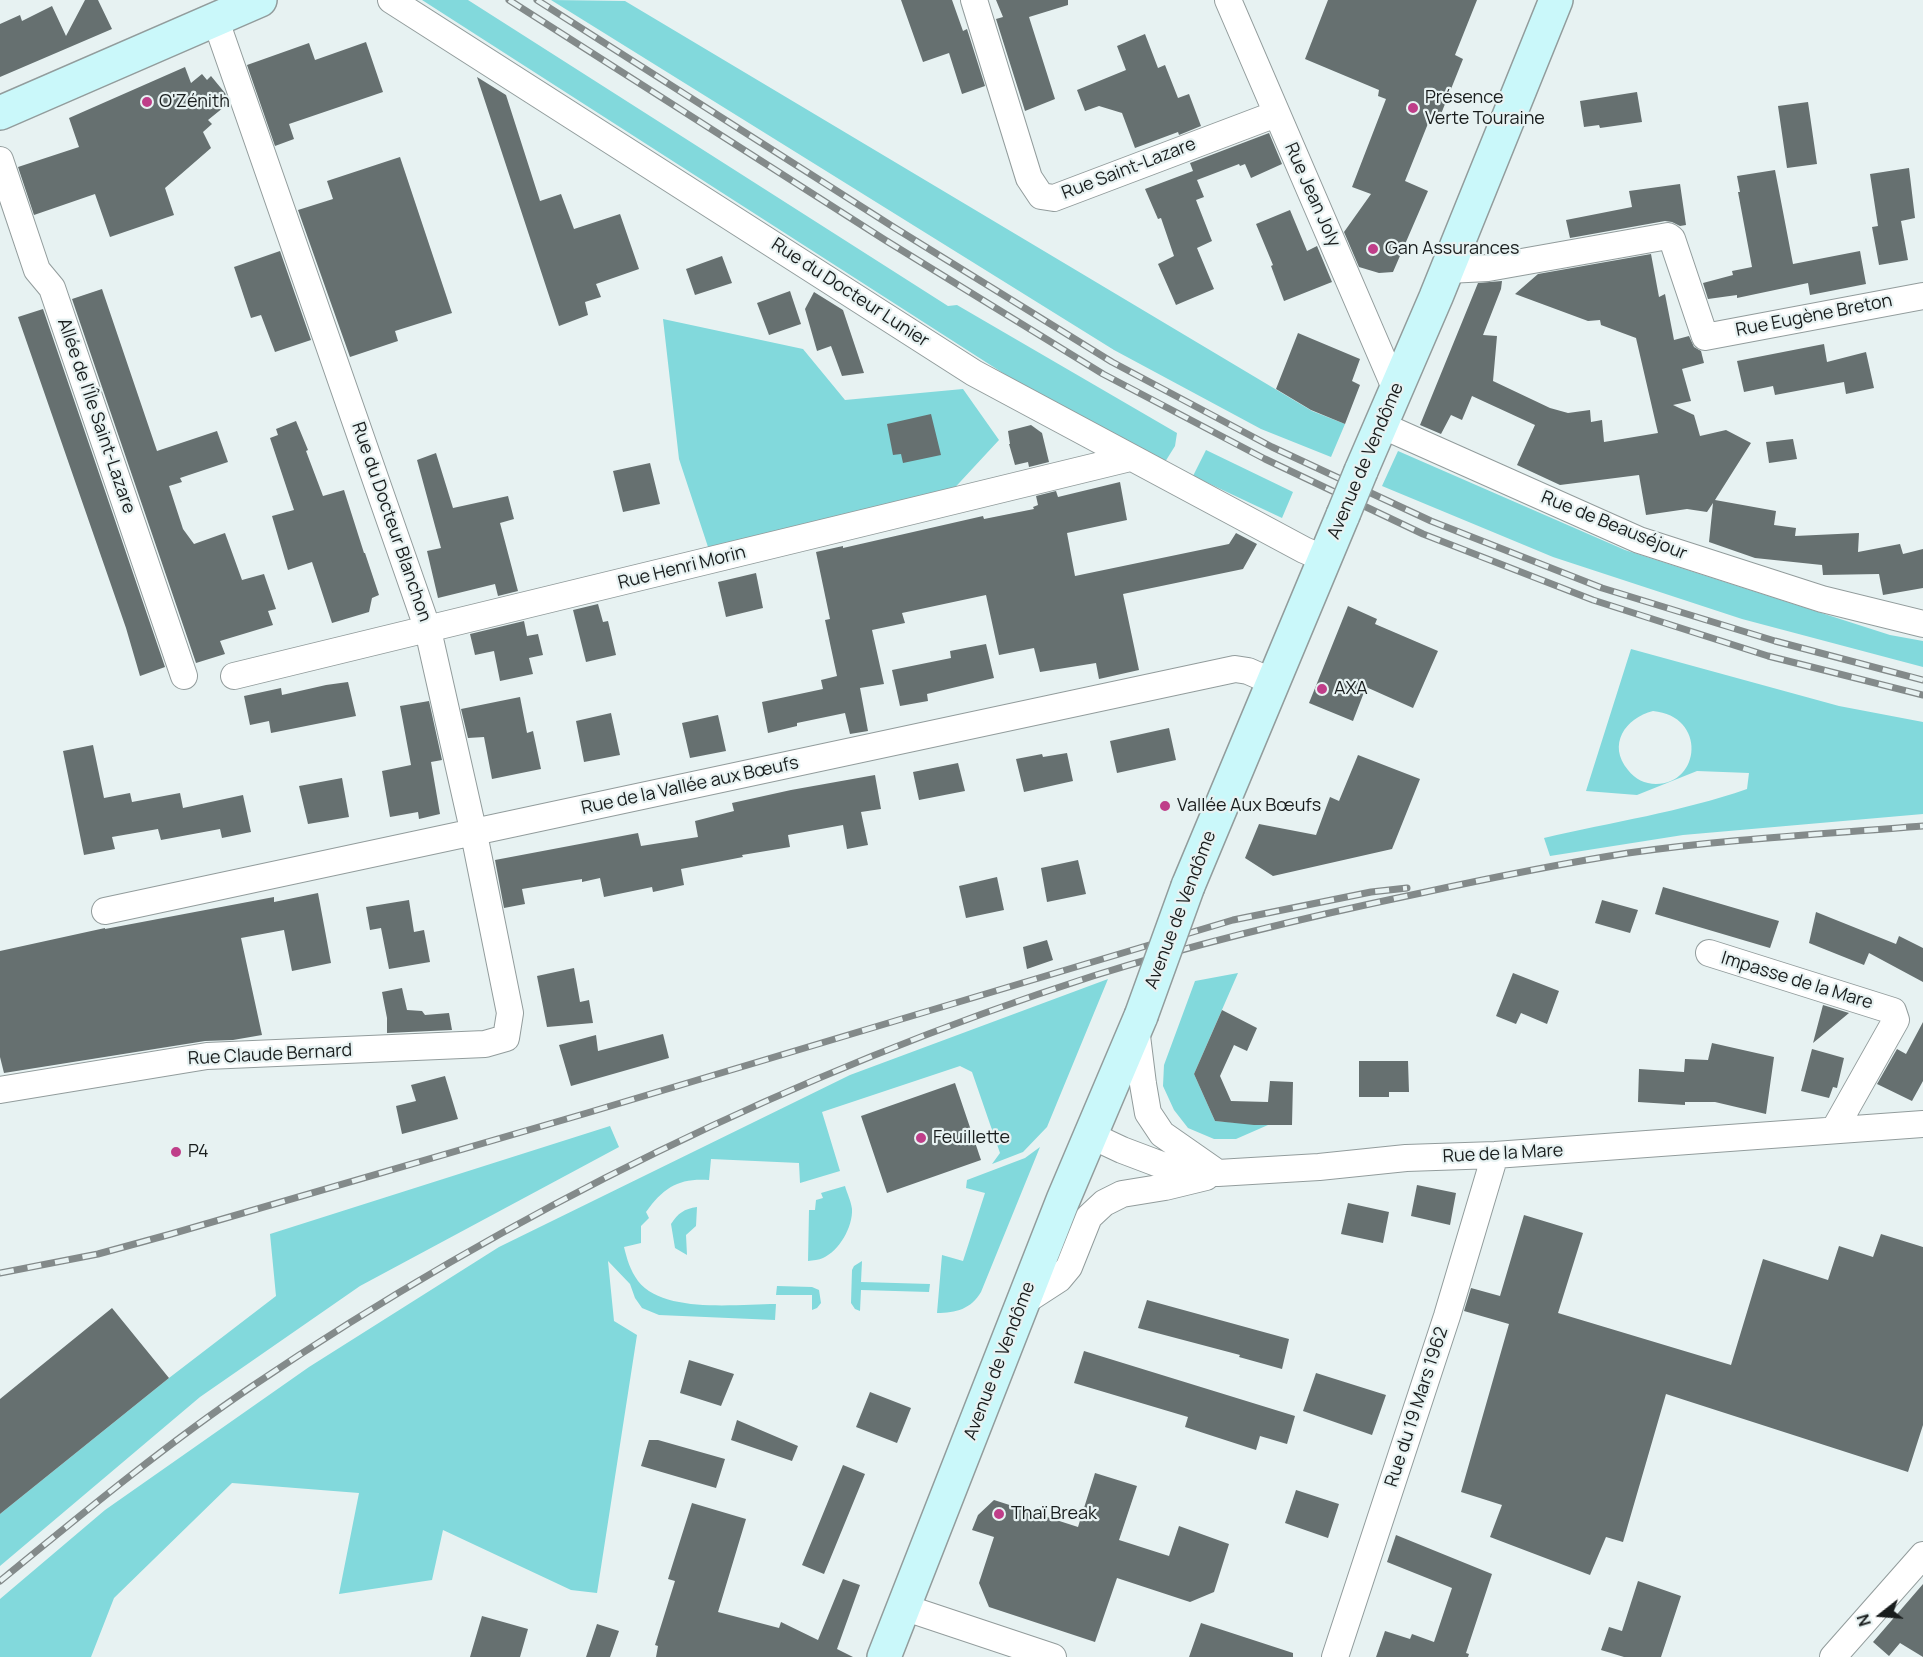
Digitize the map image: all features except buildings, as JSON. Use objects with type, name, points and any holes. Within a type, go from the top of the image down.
[{"type":"main road","name":"Avenue de Vendôme","points":[[884,1657],[1022,1303],[1138,1021],[1188,886],[1447,270],[1556,0]]},
{"type":"main road","points":[[0,113],[238,7]]},
{"type":"street","name":"Rue du Docteur Lunier","points":[[391,0],[974,373],[1130,458],[1325,559]]},
{"type":"street","name":"Rue Saint-Lazare","points":[[974,0],[1029,178],[1041,196],[1054,198],[1276,114]]},
{"type":"street","name":"Rue Jean Joly","points":[[1228,0],[1396,390]]},
{"type":"street","name":"Rue du Docteur Blanchon","points":[[238,7],[428,630],[474,834],[510,1013],[506,1038]]},
{"type":"street","name":"Allée de l'Île Saint-Lazare","points":[[0,160],[37,270],[52,288],[184,676]]},
{"type":"street","name":"Rue Eugène Breton","points":[[1447,270],[1488,268],[1668,236],[1672,238],[1705,337],[1923,296]]},
{"type":"street","name":"Rue de Beauséjour","points":[[1381,425],[1639,540],[1822,599],[1923,624]]},
{"type":"street","name":"Rue Henri Morin","points":[[234,676],[1130,458]]},
{"type":"street","name":"Rue de la Vallée aux Bœufs","points":[[105,911],[474,834],[1234,669],[1248,671],[1273,682]]},
{"type":"street","name":"Impasse de la Mare","points":[[1709,953],[1893,1011],[1896,1020],[1834,1130]]},
{"type":"street","points":[[1138,1021],[1143,1084],[1148,1113],[1162,1134],[1218,1173]]},
{"type":"street","name":"Rue Claude Bernard","points":[[0,1090],[207,1056],[485,1044],[506,1038]]},
{"type":"street","name":"Rue de la Mare","points":[[1090,1135],[1167,1167],[1218,1173],[1319,1167],[1406,1158],[1495,1155],[1923,1124]]},
{"type":"street","name":"Rue du 19 Mars 1962","points":[[1335,1657],[1443,1327],[1495,1155]]},
{"type":"street","points":[[1022,1303],[1059,1279],[1068,1267],[1089,1217],[1104,1203],[1122,1194],[1166,1187],[1218,1173]]},
{"type":"street","points":[[1833,1657],[1923,1555]]},
{"type":"street","points":[[903,1607],[1053,1657]]},
{"type":"shaded area","points":[[422,0],[468,0],[948,306],[957,305],[1177,433],[1175,446],[1165,462],[1048,402]]},
{"type":"shaded area","points":[[551,0],[625,1],[1312,411],[1345,424],[1331,457],[1261,429],[1114,350]]},
{"type":"shaded area","points":[[663,319],[803,349],[845,400],[963,389],[999,440],[948,495],[710,553],[679,459]]},
{"type":"shaded area","points":[[1206,450],[1293,492],[1282,518],[1193,476]]},
{"type":"shaded area","points":[[1398,451],[1625,550],[1890,635],[1923,641],[1923,667],[1742,619],[1553,557],[1382,486]]},
{"type":"shaded area","points":[[1631,649],[1839,706],[1923,722],[1923,814],[1683,835],[1550,856],[1544,838],[1722,797],[1747,789],[1749,773],[1697,771],[1637,795],[1586,791]],"holes":[[[1653,711],[1670,716],[1683,725],[1690,736],[1692,749],[1689,762],[1682,773],[1671,781],[1656,784],[1644,782],[1631,773],[1622,761],[1619,751],[1622,734],[1634,720]]]},
{"type":"shaded area","points":[[1238,973],[1194,1074],[1215,1121],[1268,1125],[1236,1139],[1214,1139],[1188,1128],[1174,1110],[1163,1086],[1164,1065],[1195,981]]},
{"type":"shaded area","points":[[1108,979],[1047,1127],[1023,1152],[992,1164],[1000,1153],[972,1072],[960,1066],[822,1112],[840,1171],[800,1183],[799,1163],[711,1159],[709,1180],[689,1181],[673,1186],[653,1203],[646,1212],[649,1218],[641,1226],[641,1243],[624,1247],[631,1269],[638,1281],[665,1299],[683,1303],[776,1304],[775,1320],[659,1315],[642,1308],[630,1284],[608,1261],[614,1321],[637,1335],[597,1593],[571,1590],[443,1530],[432,1580],[339,1594],[359,1493],[232,1483],[114,1598],[91,1657],[0,1657],[0,1599],[105,1510],[309,1367],[499,1247],[850,1075]]},
{"type":"shaded area","points":[[610,1126],[619,1147],[360,1286],[200,1397],[0,1566],[0,1514],[169,1378],[276,1296],[270,1234]]},
{"type":"shaded area","points":[[1040,1147],[981,1292],[973,1302],[962,1309],[937,1313],[942,1255],[963,1261],[985,1193],[966,1188],[967,1180],[1025,1158]]},
{"type":"shaded area","points":[[845,1186],[852,1216],[844,1238],[829,1255],[808,1261],[809,1210],[815,1210],[816,1200],[823,1198],[821,1193]]},
{"type":"shaded area","points":[[697,1207],[696,1226],[686,1235],[687,1255],[675,1248],[671,1224],[682,1212]]},
{"type":"shaded area","points":[[862,1261],[861,1282],[930,1284],[929,1292],[861,1290],[860,1311],[855,1309],[851,1303],[852,1270]]},
{"type":"shaded area","points":[[777,1286],[812,1287],[819,1290],[821,1303],[812,1310],[812,1295],[776,1295]]},
{"type":"railway","points":[[509,0],[885,240],[1103,374],[1265,459],[1423,534],[1593,600],[1768,656],[1923,695]]},
{"type":"railway","points":[[537,0],[895,228],[1112,362],[1272,447],[1431,521],[1602,588],[1775,641],[1923,680]]},
{"type":"railway","points":[[0,1581],[124,1481],[251,1387],[349,1323],[450,1262],[553,1205],[657,1152],[764,1102],[872,1056],[982,1014],[1093,976],[1256,930],[1380,902],[1628,853],[1739,840],[1923,826]]},
{"type":"railway","points":[[0,1273],[98,1254],[171,1234],[587,1113],[1233,920],[1371,892],[1407,888]]},
{"type":"place","name":"O'Zénith","points":[[147,102]]},
{"type":"place","name":"Présence Verte Touraine","points":[[1413,108]]},
{"type":"place","name":"Gan Assurances","points":[[1373,249]]},
{"type":"place","name":"AXA","points":[[1322,689]]},
{"type":"place","name":"Vallée Aux Bœufs","points":[[1165,806]]},
{"type":"place","name":"Feuillette","points":[[921,1138]]},
{"type":"place","name":"P4","points":[[176,1152]]},
{"type":"place","name":"Thaï Break","points":[[999,1514]]}]
